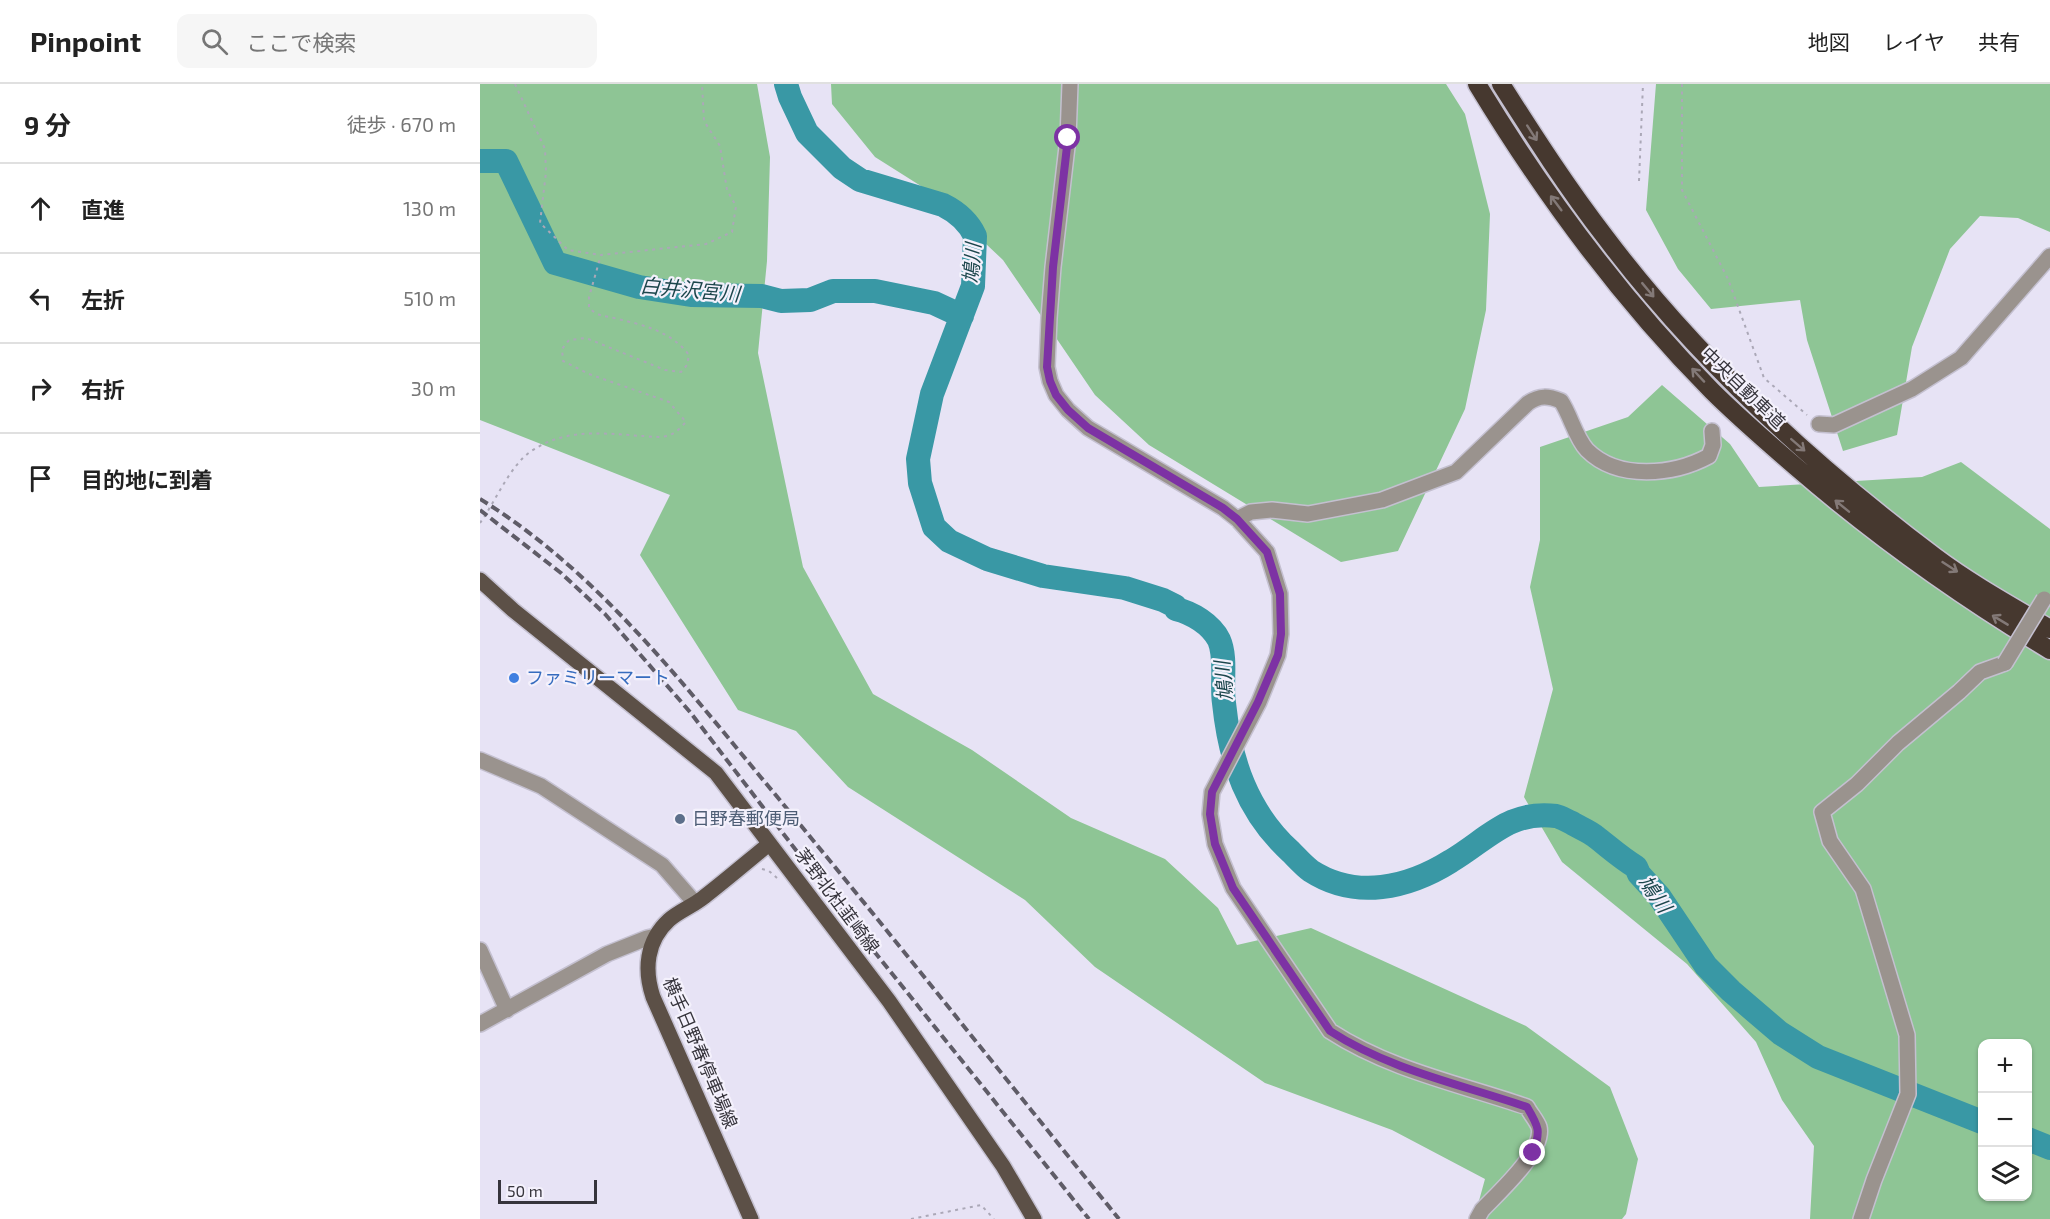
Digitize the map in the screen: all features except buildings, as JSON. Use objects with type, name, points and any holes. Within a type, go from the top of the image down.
[{"type":"highway","name":"中央自動車道","points":[[1477,84],[1540,182],[1592,250],[1658,333],[1712,391],[1770,445],[1890,544],[1988,613],[2050,651]]},
{"type":"highway","name":"中央自動車道","points":[[1501,84],[1556,170],[1606,239],[1675,322],[1751,401],[1845,485],[1936,558],[2050,629]]},
{"type":"main road","name":"茅野北杜韮崎線","points":[[480,580],[513,610],[710,767],[889,1001],[1003,1166],[1034,1219]]},
{"type":"main road","name":"横手日野春停車場線","points":[[751,1219],[647,979],[648,965],[656,936],[671,918],[695,903],[769,844]]},
{"type":"street","points":[[1070,84],[1068,138],[1049,318],[1047,367],[1050,381],[1056,395],[1068,410],[1088,428],[1208,498],[1237,519],[1267,552],[1280,594],[1281,634],[1278,655],[1258,702],[1212,792],[1210,814],[1215,844],[1233,888],[1330,1031],[1351,1044],[1394,1064],[1443,1082],[1527,1107],[1539,1127],[1538,1140],[1533,1153],[1482,1210],[1477,1219]]},
{"type":"street","points":[[1819,424],[1834,425],[1912,389],[1961,358],[2050,256]]},
{"type":"street","points":[[1237,519],[1251,512],[1272,510],[1308,514],[1382,500],[1456,472],[1528,403],[1538,397],[1550,397],[1561,401],[1568,411],[1579,438],[1588,450],[1602,460],[1627,470],[1660,472],[1695,464],[1709,456],[1713,445],[1712,430]]},
{"type":"street","points":[[1861,1219],[1908,1094],[1907,1035],[1863,889],[1830,841],[1822,812],[1857,784],[1898,743],[1980,672],[2005,663],[2047,595]]},
{"type":"street","points":[[480,760],[541,786],[662,865],[695,903]]},
{"type":"street","points":[[480,1024],[607,954],[656,936]]},
{"type":"street","points":[[480,950],[507,1010]]},
{"type":"path","points":[[515,84],[545,149],[546,172],[540,223],[568,250],[601,255],[706,244],[732,232],[736,206],[727,190],[720,146],[704,121],[702,84]]},
{"type":"path","points":[[1639,181],[1643,84]]},
{"type":"path","points":[[1682,84],[1682,190],[1728,279],[1764,378],[1819,424]]},
{"type":"path","points":[[480,523],[513,468],[528,453],[549,441],[568,434],[607,433],[659,437],[673,434],[686,422],[669,402],[589,374],[563,361],[562,349],[569,340],[586,338],[665,370],[681,372],[687,365],[689,355],[671,337],[647,327],[600,316],[589,308],[589,297],[601,255]]},
{"type":"path","points":[[760,869],[778,879]]},
{"type":"path","points":[[911,1219],[981,1205],[994,1219]]},
{"type":"green space","points":[[480,84],[757,84],[770,157],[767,261],[758,353],[803,567],[873,694],[972,750],[1071,818],[1165,859],[1218,908],[1237,945],[1311,928],[1526,1026],[1610,1087],[1638,1159],[1626,1214],[1622,1219],[1474,1219],[1485,1179],[1392,1130],[1265,1083],[1095,967],[1025,900],[848,787],[796,731],[738,710],[640,555],[670,495],[480,420]]},
{"type":"green space","points":[[831,84],[1446,84],[1465,114],[1490,214],[1486,310],[1465,409],[1398,551],[1341,562],[1149,445],[1095,395],[1003,260],[932,193],[875,157],[832,104]]},
{"type":"green space","points":[[1656,84],[2050,84],[2050,232],[2018,218],[1980,216],[1950,249],[1912,347],[1897,435],[1843,451],[1807,340],[1800,300],[1711,309],[1678,269],[1646,210]]},
{"type":"green space","points":[[1662,385],[1730,444],[1759,487],[1922,477],[1961,462],[2050,529],[2050,1219],[1810,1219],[1814,1146],[1782,1100],[1756,1042],[1687,964],[1562,862],[1524,797],[1553,689],[1530,587],[1540,540],[1540,447],[1628,417]]},
{"type":"waterway","name":"鳩川","points":[[786,84],[807,133],[842,168],[860,180],[943,205],[962,218],[975,236],[973,286],[932,394],[918,459],[920,483],[934,527],[949,541],[987,559],[1043,576],[1125,588],[1163,600],[1206,624],[1216,634],[1221,647],[1223,696],[1227,724],[1236,765],[1243,784],[1263,820],[1306,867],[1328,880],[1346,885],[1364,888],[1400,884],[1451,861],[1512,822],[1540,815],[1560,817],[1590,833],[1636,867],[1639,874],[1659,896],[1706,966],[1780,1033],[1818,1057],[1978,1120]]},
{"type":"waterway","name":"白井沢宮川","points":[[480,161],[506,161],[555,263],[639,287],[691,295],[762,296],[781,301],[810,300],[833,291],[875,291],[934,303],[962,316]]},
{"type":"waterway","name":"鳩川","points":[[2032,1141],[2050,1148]]},
{"type":"railway","points":[[480,499],[523,528],[564,561],[602,596],[674,673],[861,899],[1119,1219]]},
{"type":"railway","points":[[480,510],[561,573],[605,614],[690,712],[861,935],[1089,1219]]},
{"type":"place","name":"ファミリーマート","points":[[514,678]]},
{"type":"place","name":"日野春郵便局","points":[[680,819]]},
{"type":"route","points":[[1068,138],[1049,318],[1047,367],[1056,395],[1068,410],[1088,428],[1208,498],[1237,519],[1267,552],[1280,594],[1281,634],[1278,655],[1258,702],[1212,792],[1210,814],[1215,844],[1233,888],[1330,1031],[1351,1044],[1394,1064],[1443,1082],[1527,1107],[1539,1127],[1538,1140],[1533,1153]]}]
